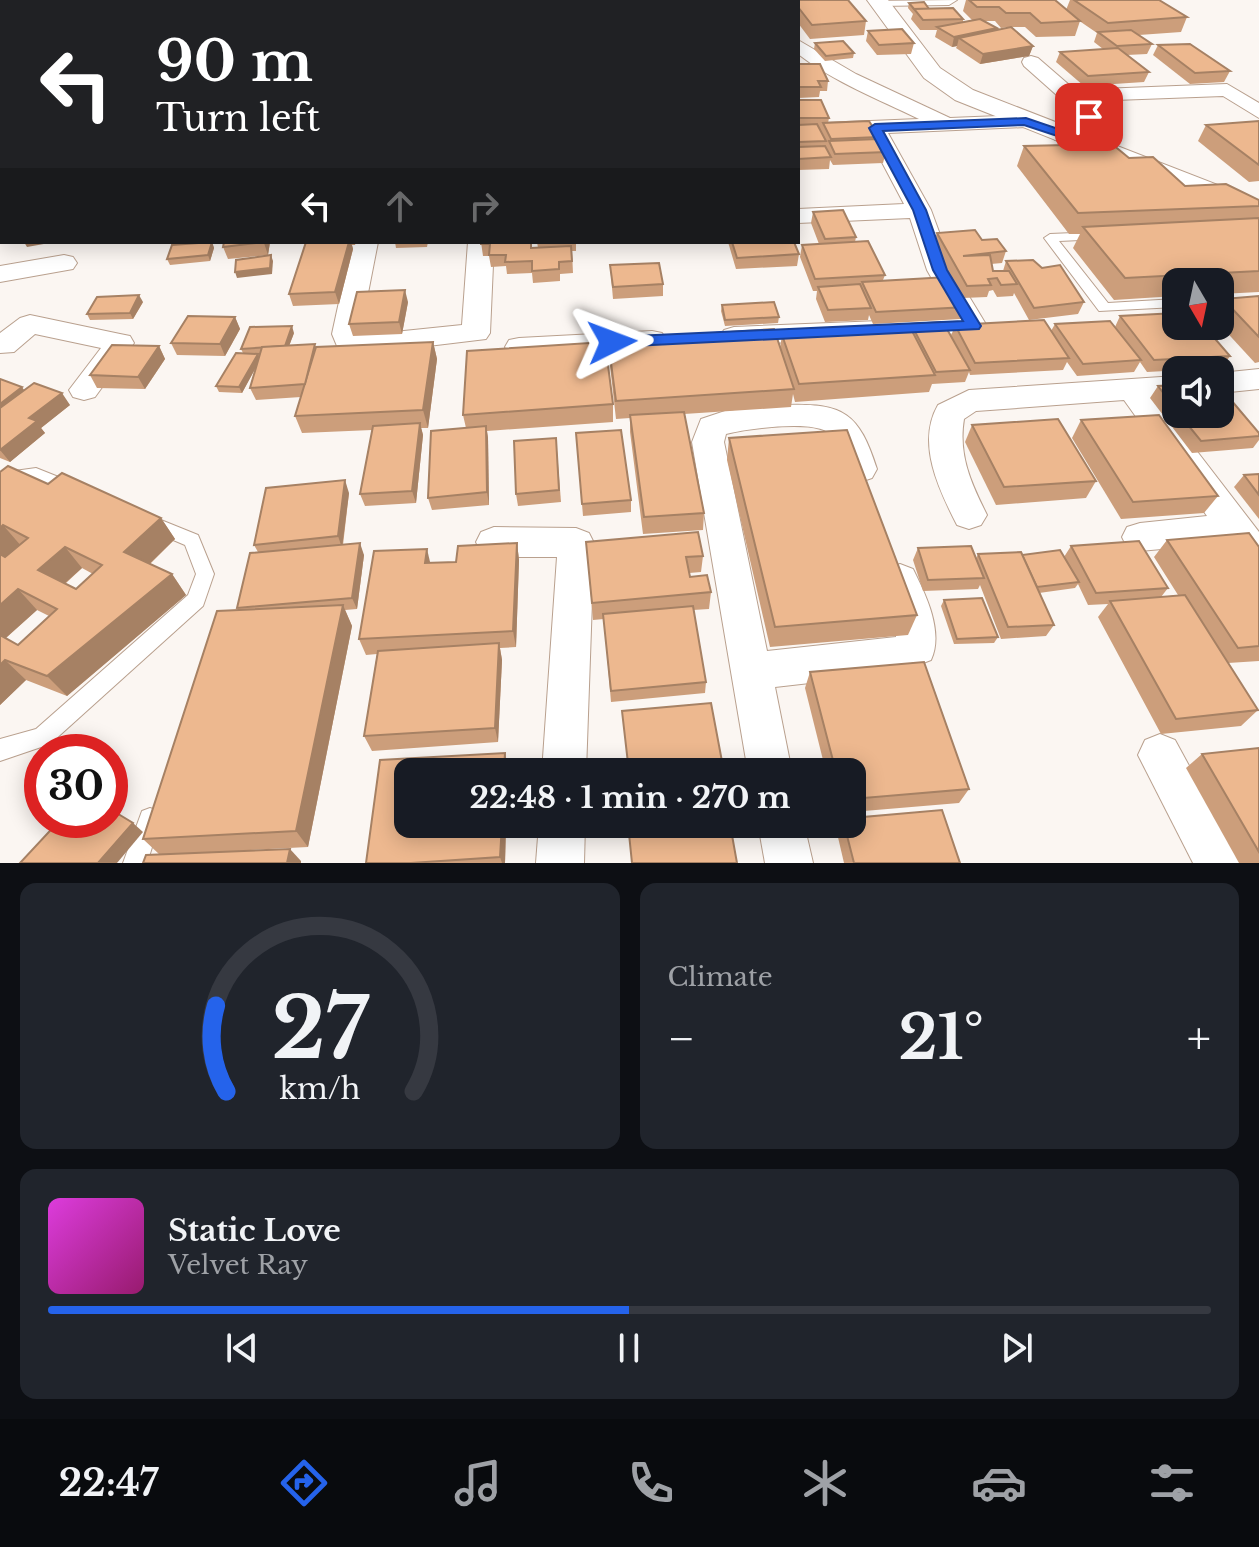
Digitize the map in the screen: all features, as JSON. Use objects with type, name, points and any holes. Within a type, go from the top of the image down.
[{"type":"street","points":[[878,0],[949,0]]},
{"type":"street","points":[[878,0],[932,73],[964,95],[1259,212]]},
{"type":"street","points":[[808,62],[949,125]]},
{"type":"street","points":[[1031,62],[1072,96],[1089,117],[1063,135]]},
{"type":"street","points":[[1072,96],[1259,86]]},
{"type":"street","points":[[1227,90],[1259,112]]},
{"type":"street","points":[[800,130],[1026,121]]},
{"type":"street","points":[[706,338],[973,326],[940,270],[919,210],[875,128]]},
{"type":"street","points":[[800,216],[919,210]]},
{"type":"street","points":[[365,244],[346,334],[347,339],[362,345],[476,333],[481,244]]},
{"type":"street","points":[[0,274],[64,263]]},
{"type":"street","points":[[0,343],[4,345],[30,324],[120,343],[84,390]]},
{"type":"street","points":[[519,347],[674,339]]},
{"type":"street","points":[[1234,382],[1259,379]]},
{"type":"street","points":[[969,515],[950,473],[943,439],[949,413],[969,401],[1162,387]]},
{"type":"street","points":[[1133,390],[1259,560]]},
{"type":"street","points":[[767,758],[708,442],[712,427],[725,422],[818,415],[836,419],[848,432],[873,505]]},
{"type":"street","points":[[1140,537],[1235,528]]},
{"type":"street","points":[[494,542],[576,543],[565,758]]},
{"type":"street","points":[[750,671],[897,655],[917,647],[914,621],[889,549]]},
{"type":"street","points":[[1160,755],[1218,863]]},
{"type":"street","points":[[560,863],[561,838]]},
{"type":"street","points":[[784,838],[789,863]]},
{"type":"lane","points":[[1120,235],[1050,238],[1104,308],[1162,304]]},
{"type":"lane","points":[[0,479],[36,474],[93,498]]},
{"type":"lane","points":[[0,750],[42,737],[196,600],[205,574],[192,540],[135,516]]},
{"type":"lane","points":[[135,863],[155,804]]},
{"type":"building","points":[[800,0],[848,0],[866,21],[812,25],[800,10]]},
{"type":"building","points":[[969,0],[1055,0],[1080,21],[1041,23],[1030,13],[1006,13],[999,7],[977,7]]},
{"type":"building","points":[[1074,0],[1159,0],[1187,17],[1108,23]]},
{"type":"building","points":[[924,2],[929,9],[914,9],[909,3]]},
{"type":"building","points":[[953,8],[963,19],[923,20],[914,9]]},
{"type":"building","points":[[980,19],[997,28],[954,37],[937,27]]},
{"type":"building","points":[[1011,27],[1033,46],[983,54],[959,38]]},
{"type":"building","points":[[902,29],[914,43],[879,45],[868,31]]},
{"type":"building","points":[[1131,30],[1152,44],[1117,46],[1098,32]]},
{"type":"building","points":[[843,41],[854,53],[826,56],[815,43]]},
{"type":"building","points":[[1190,44],[1230,71],[1195,73],[1158,45]]},
{"type":"building","points":[[1118,48],[1149,72],[1088,76],[1060,52]]},
{"type":"building","points":[[800,64],[820,64],[828,81],[818,81],[821,87],[800,87]]},
{"type":"building","points":[[800,100],[821,100],[829,118],[800,118]]},
{"type":"building","points":[[869,121],[879,137],[831,139],[823,123]]},
{"type":"building","points":[[1259,121],[1259,165],[1206,125]]},
{"type":"building","points":[[817,124],[826,141],[800,142],[800,125]]},
{"type":"building","points":[[878,139],[886,152],[835,154],[829,141]]},
{"type":"building","points":[[1112,144],[1129,158],[1153,157],[1185,186],[1226,184],[1259,200],[1259,206],[1078,213],[1024,146]]},
{"type":"building","points":[[825,146],[831,157],[800,159],[800,147]]},
{"type":"building","points":[[843,210],[856,237],[825,239],[813,212]]},
{"type":"building","points":[[1259,218],[1259,271],[1162,268],[1162,276],[1125,278],[1083,227]]},
{"type":"building","points":[[975,230],[982,240],[997,239],[1006,251],[963,256],[990,255],[993,271],[1009,271],[1017,284],[1001,285],[997,278],[988,279],[991,285],[967,286],[937,233]]},
{"type":"building","points":[[868,241],[885,275],[815,279],[802,245]]},
{"type":"building","points":[[211,244],[208,255],[167,259],[172,245]]},
{"type":"building","points":[[305,244],[348,244],[335,292],[289,294]]},
{"type":"building","points":[[490,244],[531,244],[531,248],[571,246],[572,261],[559,262],[559,269],[532,271],[532,261],[505,262],[506,255],[489,255]]},
{"type":"building","points":[[733,244],[795,244],[799,254],[737,258]]},
{"type":"building","points":[[271,255],[270,268],[235,272],[236,260]]},
{"type":"building","points":[[1033,260],[1042,268],[1060,265],[1084,302],[1034,308],[1006,261]]},
{"type":"building","points":[[659,263],[663,284],[613,287],[610,265]]},
{"type":"building","points":[[948,277],[966,307],[876,312],[862,282]]},
{"type":"building","points":[[860,284],[871,308],[828,310],[818,287]]},
{"type":"building","points":[[405,290],[399,322],[349,324],[357,292]]},
{"type":"building","points":[[139,295],[130,313],[87,314],[97,297]]},
{"type":"building","points":[[1259,296],[1259,337],[1234,311],[1234,298]]},
{"type":"building","points":[[774,302],[779,317],[725,320],[722,305]]},
{"type":"building","points":[[1162,314],[1162,340],[1216,340],[1230,356],[1162,356],[1162,360],[1154,360],[1120,316]]},
{"type":"building","points":[[188,316],[235,317],[220,344],[171,343]]},
{"type":"building","points":[[1044,320],[1069,358],[975,363],[955,325]]},
{"type":"building","points":[[1110,321],[1141,360],[1083,364],[1055,324]]},
{"type":"building","points":[[943,322],[970,370],[936,372],[911,324]]},
{"type":"building","points":[[292,326],[285,346],[241,349],[250,327]]},
{"type":"building","points":[[910,327],[935,375],[799,384],[782,335]]},
{"type":"building","points":[[774,329],[794,389],[616,401],[608,340]]},
{"type":"building","points":[[433,342],[423,410],[295,416],[316,347]]},
{"type":"building","points":[[605,342],[613,404],[463,415],[467,351]]},
{"type":"building","points":[[315,344],[305,384],[250,388],[262,347]]},
{"type":"building","points":[[112,345],[159,346],[138,377],[90,375]]},
{"type":"building","points":[[236,353],[258,354],[239,387],[216,386]]},
{"type":"building","points":[[0,379],[22,387],[0,404]]},
{"type":"building","points":[[34,383],[62,393],[29,418],[37,421],[0,450],[0,408]]},
{"type":"building","points":[[1234,404],[1259,433],[1259,436],[1201,441],[1190,428],[1234,428]]},
{"type":"building","points":[[684,412],[704,513],[644,517],[630,415]]},
{"type":"building","points":[[1159,415],[1162,428],[1168,428],[1218,496],[1133,502],[1081,420]]},
{"type":"building","points":[[1058,419],[1096,481],[1004,487],[972,425]]},
{"type":"building","points":[[420,423],[412,491],[360,494],[373,426]]},
{"type":"building","points":[[486,426],[487,492],[428,498],[431,431]]},
{"type":"building","points":[[621,430],[631,500],[582,504],[576,433]]},
{"type":"building","points":[[847,430],[917,615],[775,627],[729,438]]},
{"type":"building","points":[[556,438],[559,490],[516,494],[514,441]]},
{"type":"building","points":[[8,466],[48,484],[62,473],[161,518],[124,552],[172,574],[47,676],[5,660],[0,665],[0,635],[18,645],[57,609],[18,589],[0,605],[0,554],[5,557],[28,538],[3,525],[0,528],[0,472]],"holes":[[[65,547],[102,565],[76,589],[38,570]]]},
{"type":"building","points":[[1259,474],[1259,495],[1244,475]]},
{"type":"building","points":[[345,480],[338,536],[254,545],[266,488]]},
{"type":"building","points":[[698,532],[703,556],[686,557],[690,577],[707,575],[711,592],[592,603],[586,542]]},
{"type":"building","points":[[1249,533],[1259,547],[1259,646],[1238,648],[1167,540]]},
{"type":"building","points":[[1139,541],[1168,588],[1096,593],[1071,546]]},
{"type":"building","points":[[360,543],[352,598],[237,608],[250,553]]},
{"type":"building","points":[[517,543],[513,631],[359,639],[374,551],[427,549],[425,563],[456,562],[458,546]]},
{"type":"building","points":[[971,546],[984,578],[928,580],[918,548]]},
{"type":"building","points":[[1060,550],[1079,582],[1037,587],[1022,555]]},
{"type":"building","points":[[1021,552],[1054,625],[1008,627],[978,554]]},
{"type":"building","points":[[1185,595],[1258,710],[1176,719],[1110,601]]},
{"type":"building","points":[[982,598],[998,637],[957,639],[944,600]]},
{"type":"building","points":[[343,605],[296,831],[143,839],[217,611]]},
{"type":"building","points":[[693,606],[706,682],[611,691],[603,614]]},
{"type":"building","points":[[499,643],[495,728],[364,736],[378,651]]},
{"type":"building","points":[[924,662],[969,789],[866,798],[866,758],[832,758],[810,672]]},
{"type":"building","points":[[711,703],[721,758],[627,758],[622,711]]},
{"type":"building","points":[[1259,748],[1259,852],[1202,754]]},
{"type":"building","points":[[505,753],[505,758],[416,758]]},
{"type":"building","points":[[394,759],[394,838],[501,838],[500,857],[366,863],[380,760]]},
{"type":"building","points":[[942,810],[960,863],[854,863],[848,838],[866,838],[866,817]]},
{"type":"building","points":[[43,838],[120,838],[98,863],[20,863]]},
{"type":"building","points":[[629,838],[733,838],[737,863],[632,863]]},
{"type":"building","points":[[290,849],[287,863],[143,863],[146,855]]},
{"type":"route","points":[[612,342],[973,326],[940,270],[919,210],[875,128],[1026,121],[1063,135],[1089,117]]}]
